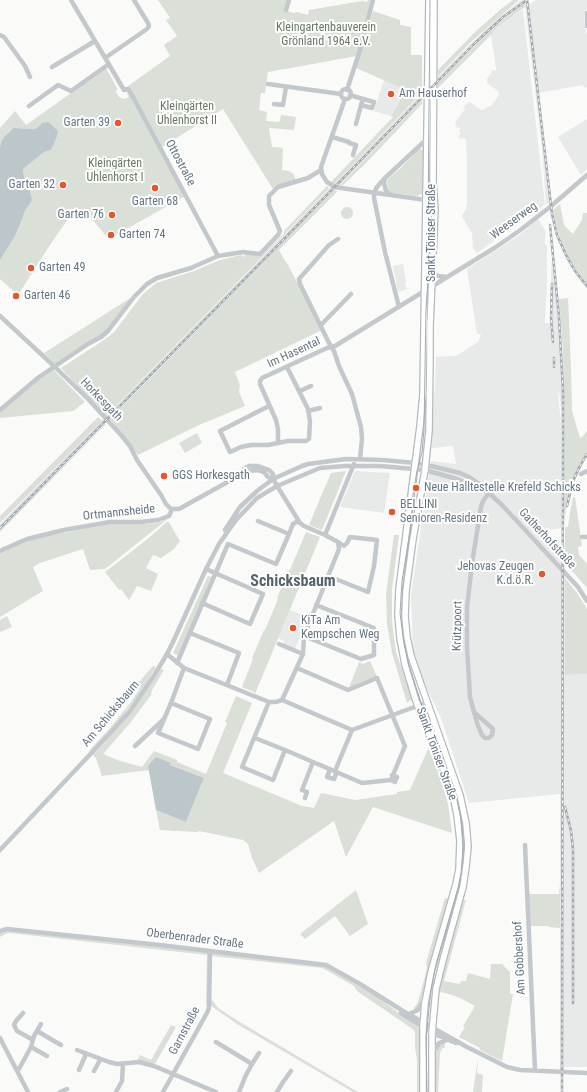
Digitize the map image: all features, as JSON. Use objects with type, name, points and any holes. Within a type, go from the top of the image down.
[{"type":"main road","name":"Sankt Töniser Straße","points":[[423,1092],[423,1024],[425,1000],[431,972],[456,884],[459,869],[460,841],[453,796],[418,705],[405,665],[400,638],[398,615],[399,589],[421,421],[429,0]]},
{"type":"main road","name":"Sankt Töniser Straße","points":[[432,1092],[432,1030],[436,990],[463,887],[468,846],[466,823],[460,795],[409,647],[405,606],[429,432],[430,326],[433,270],[434,198],[434,0]]},
{"type":"street","name":"Ottostraße","points":[[71,0],[124,90],[128,90],[134,99],[218,256]]},
{"type":"street","points":[[105,58],[147,29],[149,26],[134,0]]},
{"type":"street","points":[[286,10],[289,0]]},
{"type":"street","points":[[350,95],[348,90],[373,0]]},
{"type":"street","points":[[587,13],[587,26]]},
{"type":"street","points":[[0,35],[4,37],[25,66],[30,77]]},
{"type":"street","points":[[52,67],[95,40]]},
{"type":"street","points":[[29,106],[58,86],[70,91],[108,64]]},
{"type":"street","points":[[268,84],[341,94]]},
{"type":"street","points":[[274,104],[283,105],[286,86]]},
{"type":"street","points":[[341,94],[344,90],[348,90]]},
{"type":"street","points":[[341,94],[344,99],[321,170],[327,182],[335,187],[374,193],[426,200],[434,198]]},
{"type":"street","points":[[350,95],[374,102],[372,108],[361,104]]},
{"type":"street","points":[[344,99],[349,98],[350,95]]},
{"type":"street","points":[[356,124],[363,99]]},
{"type":"street","points":[[332,138],[356,143],[353,155]]},
{"type":"street","points":[[399,307],[385,252],[374,193],[385,178],[426,139]]},
{"type":"street","points":[[0,410],[39,378],[101,337],[108,331],[134,297],[147,284],[157,278],[191,268],[218,256],[244,252],[260,254],[280,231],[269,204],[269,196],[278,187],[308,178],[321,170]]},
{"type":"street","name":"Weeserweg","points":[[331,347],[399,307],[520,231],[587,175]]},
{"type":"street","points":[[385,178],[384,183],[386,191],[388,194],[392,195]]},
{"type":"street","points":[[325,535],[353,466],[355,462],[362,459],[362,439],[352,394],[334,351],[300,284],[299,279],[329,245],[338,240]]},
{"type":"street","points":[[433,270],[436,275],[448,276]]},
{"type":"street","points":[[321,326],[350,294]]},
{"type":"street","name":"Horkesgath","points":[[0,316],[88,399],[130,446],[137,460],[166,504],[172,509]]},
{"type":"street","name":"Im Hasental","points":[[278,443],[278,428],[276,420],[260,381],[262,378],[287,366],[331,347]]},
{"type":"street","points":[[269,406],[220,432],[230,452],[241,447],[251,445],[268,445],[288,441],[306,441],[308,439],[310,421],[308,411],[300,391],[287,366]]},
{"type":"street","points":[[300,391],[311,386]]},
{"type":"street","points":[[308,411],[320,408]]},
{"type":"street","name":"Am Schicksbaum","points":[[0,850],[115,728],[143,693],[173,642],[217,542],[240,507],[257,491],[273,479],[308,464],[346,459],[362,459],[415,466]]},
{"type":"street","name":"Ortmannsheide","points":[[0,551],[27,539],[64,530],[110,522],[141,522],[158,520],[169,516],[172,509],[179,509],[232,479],[249,466],[258,466],[269,470],[273,474],[273,479],[298,521]]},
{"type":"street","name":"Am Schicksbaum","points":[[211,558],[225,535],[242,513],[257,498],[277,486],[320,468],[353,466],[415,466]]},
{"type":"street","name":"Gatherhofstraße","points":[[415,466],[457,479],[489,493],[563,570],[578,587],[587,601]]},
{"type":"street","points":[[581,474],[587,471]]},
{"type":"street","name":"Krützpoort","points":[[474,713],[492,729],[492,735],[489,738],[485,738],[482,735],[474,713],[469,694],[467,608],[481,507],[483,501],[489,493]]},
{"type":"street","points":[[258,521],[289,534]]},
{"type":"street","points":[[178,663],[228,544],[276,564],[293,524],[298,521],[304,526],[338,542],[342,546],[347,543],[350,537],[377,540],[374,566],[368,592],[328,576]]},
{"type":"street","points":[[282,700],[303,654],[304,636],[339,549],[338,542]]},
{"type":"street","points":[[202,603],[250,624],[263,594],[206,569]]},
{"type":"street","points":[[304,636],[361,659],[374,655],[374,628],[316,605]]},
{"type":"street","points":[[190,633],[239,654],[226,685]]},
{"type":"street","points":[[279,644],[303,654]]},
{"type":"street","points":[[167,654],[184,668],[269,702],[282,700],[352,730],[428,702]]},
{"type":"street","points":[[158,733],[184,668]]},
{"type":"street","points":[[255,738],[362,783],[392,777],[405,746],[377,678],[348,690],[297,668]]},
{"type":"street","points":[[269,702],[242,767],[273,780],[285,750]]},
{"type":"street","points":[[151,730],[198,749],[210,719],[171,703]]},
{"type":"street","points":[[135,746],[165,718]]},
{"type":"street","points":[[334,771],[352,730]]},
{"type":"street","points":[[305,798],[307,792],[302,790],[313,762]]},
{"type":"street","name":"Am Gobbershof","points":[[525,845],[535,1070]]},
{"type":"street","name":"Oberbenrader Straße","points":[[0,931],[7,929],[160,945],[326,965],[360,984],[447,1039],[467,1047]]},
{"type":"street","name":"Garnstraße","points":[[163,1092],[208,1012],[209,951]]},
{"type":"street","name":"Oberbenrader Straße","points":[[379,996],[387,1003],[423,1024]]},
{"type":"street","points":[[409,1014],[418,1010],[425,1000]]},
{"type":"street","points":[[23,1013],[14,1025],[17,1031],[34,1040]]},
{"type":"street","points":[[17,1070],[31,1048],[41,1024]]},
{"type":"street","name":"Oberbenrader Straße","points":[[432,1030],[507,1067],[520,1070],[587,1073]]},
{"type":"street","points":[[37,1032],[61,1045]]},
{"type":"street","points":[[0,1038],[28,1092]]},
{"type":"street","points":[[432,1049],[436,1048],[438,1044],[447,1039]]},
{"type":"street","points":[[216,1042],[252,1064]]},
{"type":"street","points":[[31,1048],[47,1056]]},
{"type":"street","points":[[77,1050],[100,1060],[117,1064],[139,1062],[154,1066],[216,1092]]},
{"type":"street","points":[[239,1092],[246,1075],[259,1053]]},
{"type":"street","points":[[79,1070],[86,1054]]},
{"type":"street","points":[[94,1071],[100,1060]]},
{"type":"street","points":[[116,1092],[122,1081],[124,1064]]},
{"type":"street","points":[[277,1092],[291,1071]]},
{"type":"street","points":[[60,1092],[67,1089]]},
{"type":"shaded area","points":[[521,0],[529,0],[495,27],[477,44],[0,530],[0,524],[438,76],[489,26]]},
{"type":"shaded area","points":[[536,0],[587,0],[584,23],[587,36],[587,87],[584,88],[583,85],[539,93],[551,201],[546,205],[542,149],[525,7],[525,3],[528,1],[530,4]]},
{"type":"shaded area","points":[[523,9],[545,205],[477,253],[473,248],[472,233],[462,216],[466,209],[467,202],[466,140],[464,138],[459,139],[458,135],[460,135],[460,131],[458,130],[460,130],[460,128],[456,127],[455,122],[465,109],[463,108],[467,103],[470,102],[481,110],[485,109],[491,106],[499,95],[498,91],[487,83],[487,79],[493,70],[496,71],[491,35],[496,28]]},
{"type":"shaded area","name":"Am Hauserhof","points":[[384,80],[404,89],[398,105],[391,116],[374,111]]},
{"type":"shaded area","points":[[587,119],[587,169],[581,175],[558,137]]},
{"type":"shaded area","points":[[48,122],[58,131],[57,136],[51,150],[44,152],[23,169],[26,184],[29,188],[32,200],[25,211],[15,236],[0,260],[1,142],[12,129],[34,129],[42,123]]},
{"type":"shaded area","points":[[552,211],[561,241],[568,257],[577,273],[587,284],[587,288],[566,259],[553,223],[550,212]]},
{"type":"shaded area","points":[[538,219],[545,230],[545,244],[547,246],[547,286],[545,323],[550,323],[552,260],[551,244],[553,244],[564,378],[565,513],[573,479],[587,451],[587,455],[575,480],[566,511],[563,531],[563,558],[565,560],[565,675],[587,674],[587,1067],[564,1067],[563,1070],[560,1070],[560,794],[469,803],[441,718],[423,680],[413,651],[411,595],[431,461],[456,464],[453,446],[432,448],[436,357],[456,356],[478,342],[481,334],[477,334],[467,269],[521,234]],"holes":[[[559,392],[562,415],[562,557],[557,554],[541,536],[547,530],[561,528],[561,421]]]},
{"type":"shaded area","points":[[403,264],[407,289],[398,292],[393,266]]},
{"type":"shaded area","points":[[355,471],[390,473],[384,513],[340,507]]},
{"type":"shaded area","name":"KiTa Am Kempschen Weg","points":[[290,610],[308,617],[295,649],[283,644],[284,641],[278,638]]},
{"type":"shaded area","points":[[156,757],[171,763],[170,765],[204,778],[186,822],[156,810],[148,766]]},
{"type":"green space","points":[[158,0],[287,0],[284,10],[308,15],[309,10],[372,0],[357,56],[268,72],[265,93],[261,93],[259,110],[267,112],[266,121],[278,122],[280,121],[281,115],[296,117],[294,130],[269,128],[272,147],[283,148],[282,170],[293,173],[296,180],[273,189],[223,109],[162,147],[128,86],[170,56],[164,45],[177,36],[166,20],[170,18]]},
{"type":"green space","points":[[513,0],[519,0],[473,40],[438,76],[438,70],[475,32]]},
{"type":"green space","points":[[523,4],[525,4],[525,7],[496,28],[491,35],[438,88],[438,83],[477,44]]},
{"type":"green space","points":[[373,11],[400,20],[400,25],[411,27],[411,55],[422,55],[422,92],[334,184],[331,182],[393,117],[391,116],[398,105],[404,89],[356,68]]},
{"type":"green space","name":"Kleingärten Uhlenhorst I","points":[[106,68],[118,90],[116,90],[116,92],[119,97],[124,99],[127,98],[129,96],[127,94],[128,93],[185,196],[109,239],[83,209],[70,216],[18,295],[0,279],[0,260],[15,236],[20,221],[28,206],[29,188],[26,184],[23,169],[44,152],[51,150],[53,144],[42,123],[34,129],[11,129],[1,142],[0,148],[0,128],[15,111],[26,125]]},
{"type":"green space","points":[[422,100],[422,104],[366,163],[342,186],[339,186]]},
{"type":"green space","points":[[419,149],[424,150],[424,193],[417,196],[392,193],[388,189],[388,179]]},
{"type":"green space","points":[[327,186],[329,188],[105,417],[61,368],[107,338],[115,331],[142,295],[156,283],[194,271],[220,260],[241,255],[243,257],[246,254],[261,256]]},
{"type":"green space","points":[[334,190],[338,191],[279,250],[322,330],[235,372],[240,385],[239,392],[245,406],[199,425],[138,455],[111,420],[109,420]]},
{"type":"green space","points":[[560,204],[564,225],[573,234],[582,220],[583,213],[587,213],[587,284],[577,272],[561,241],[552,211]]},
{"type":"green space","points":[[345,207],[349,207],[353,213],[349,219],[345,219],[341,215],[341,211]]},
{"type":"green space","points":[[132,297],[112,326],[100,336],[56,365],[44,353]]},
{"type":"green space","points":[[568,298],[572,411],[580,438],[587,431],[587,451],[573,480],[564,513],[563,350],[559,299]]},
{"type":"green space","points":[[53,369],[85,402],[73,411],[0,418],[0,411]]},
{"type":"green space","points":[[98,417],[102,421],[0,523],[0,516]]},
{"type":"green space","points":[[105,424],[106,425],[0,532],[0,530]]},
{"type":"green space","points":[[197,433],[202,443],[185,453],[179,443]]},
{"type":"green space","points":[[346,471],[322,530],[309,525],[331,473]]},
{"type":"green space","points":[[573,497],[575,497],[582,546],[578,547],[579,555],[587,564],[587,588],[565,565],[565,527],[568,527]]},
{"type":"green space","points":[[169,518],[105,569],[90,570],[83,549],[40,563],[33,567],[43,591],[0,617],[0,553],[27,541],[46,536],[111,524],[147,524],[161,522]]},
{"type":"green space","points":[[168,521],[180,541],[174,549],[161,558],[153,555],[146,568],[158,574],[151,591],[137,586],[129,600],[105,572]]},
{"type":"green space","points":[[306,532],[320,537],[255,694],[254,692],[242,687],[253,659],[252,658]]},
{"type":"green space","points":[[394,535],[399,535],[392,589],[392,622],[396,652],[412,699],[407,703],[392,653],[387,624],[386,594]]},
{"type":"green space","points":[[208,576],[211,577],[179,656],[173,653]]},
{"type":"green space","points":[[565,578],[587,609],[587,674],[565,675]]},
{"type":"green space","points":[[7,616],[12,627],[0,632],[0,620]]},
{"type":"green space","points":[[370,661],[377,677],[349,688],[359,662],[363,664]]},
{"type":"green space","points":[[153,666],[156,667],[140,693],[116,725],[91,752],[89,751],[131,702],[139,690],[135,685]]},
{"type":"green space","points":[[161,669],[164,670],[152,690],[151,695],[130,723],[104,753],[105,755],[142,767],[154,751],[206,774],[227,723],[225,722],[236,696],[252,703],[223,773],[302,806],[314,808],[321,793],[355,800],[397,794],[397,792],[410,790],[429,748],[442,782],[448,804],[452,833],[373,807],[346,857],[334,821],[259,873],[252,858],[248,844],[243,840],[199,831],[160,830],[156,810],[186,822],[204,778],[170,765],[171,763],[148,766],[149,770],[102,776],[96,758],[93,755],[119,727]]},
{"type":"green space","points":[[560,884],[560,928],[530,926],[528,894],[559,894]]},
{"type":"green space","points":[[356,890],[368,924],[350,936],[335,916],[305,939],[300,934]]},
{"type":"green space","points":[[445,898],[450,899],[420,1005],[415,1011],[414,1008],[420,995],[427,968],[426,963]]},
{"type":"green space","points":[[461,900],[466,900],[444,981],[460,984],[461,981],[466,981],[468,973],[490,979],[491,964],[502,964],[510,972],[510,994],[513,994],[502,1061],[459,1037],[465,1027],[463,1026],[475,1006],[460,998],[438,992]]},
{"type":"green space","points":[[10,931],[208,952],[208,1005],[206,1005],[207,955],[10,933],[0,937],[0,933]]},
{"type":"green space","points":[[212,953],[324,966],[376,996],[419,1028],[421,1037],[421,1092],[417,1092],[417,1059],[414,1030],[357,991],[354,986],[322,968],[212,956],[211,998],[218,1008],[358,1092],[353,1092],[237,1024],[210,1005]]},
{"type":"green space","points":[[171,1025],[176,1027],[155,1064],[137,1061],[140,1055],[151,1060]]},
{"type":"green space","points":[[445,1042],[445,1047],[440,1053],[438,1092],[435,1092],[436,1051],[437,1047],[441,1043]]},
{"type":"green space","points":[[478,1058],[477,1073],[483,1075],[482,1092],[473,1092]]},
{"type":"tram line","points":[[427,1092],[426,1037],[431,990],[436,964],[458,888],[463,848],[461,819],[456,795],[425,715],[409,665],[404,644],[400,613],[402,581],[411,525],[413,494],[422,452],[424,430],[426,309],[429,265],[430,0]]},
{"type":"railway","points":[[0,528],[474,44],[503,17],[527,0],[552,214],[557,235],[566,255],[575,271],[587,286]]},
{"type":"railway","points":[[550,225],[559,317],[563,391],[562,1092]]},
{"type":"railway","points":[[552,284],[551,317],[553,342]]},
{"type":"railway","points":[[554,358],[554,367]]},
{"type":"railway","points":[[567,506],[573,481],[587,454]]},
{"type":"railway","points":[[565,807],[571,831],[573,849],[573,1003]]},
{"type":"place","name":"Am Hauserhof","points":[[391,94]]},
{"type":"place","name":"Garten 39","points":[[118,123]]},
{"type":"place","name":"Garten 32","points":[[63,185]]},
{"type":"place","name":"Garten 68","points":[[155,188]]},
{"type":"place","name":"Garten 76","points":[[112,215]]},
{"type":"place","name":"Garten 74","points":[[111,235]]},
{"type":"place","name":"Garten 49","points":[[31,268]]},
{"type":"place","name":"Garten 46","points":[[16,296]]},
{"type":"place","name":"GGS Horkesgath","points":[[164,476]]},
{"type":"place","name":"Neue Halltestelle Krefeld Schicks","points":[[416,488]]},
{"type":"place","name":"BELLINI Senioren-Residenz","points":[[392,512]]},
{"type":"place","name":"Jehovas Zeugen K.d.ö.R.","points":[[542,574]]},
{"type":"place","name":"KiTa Am Kempschen Weg","points":[[293,628]]},
{"type":"district","name":"Schicksbaum","points":[[293,582]]},
{"type":"park label","name":"Kleingartenbauverein Grönland 1964 e.V.","points":[[326,35]]},
{"type":"park label","name":"Kleingärten Uhlenhorst II","points":[[187,114]]}]
